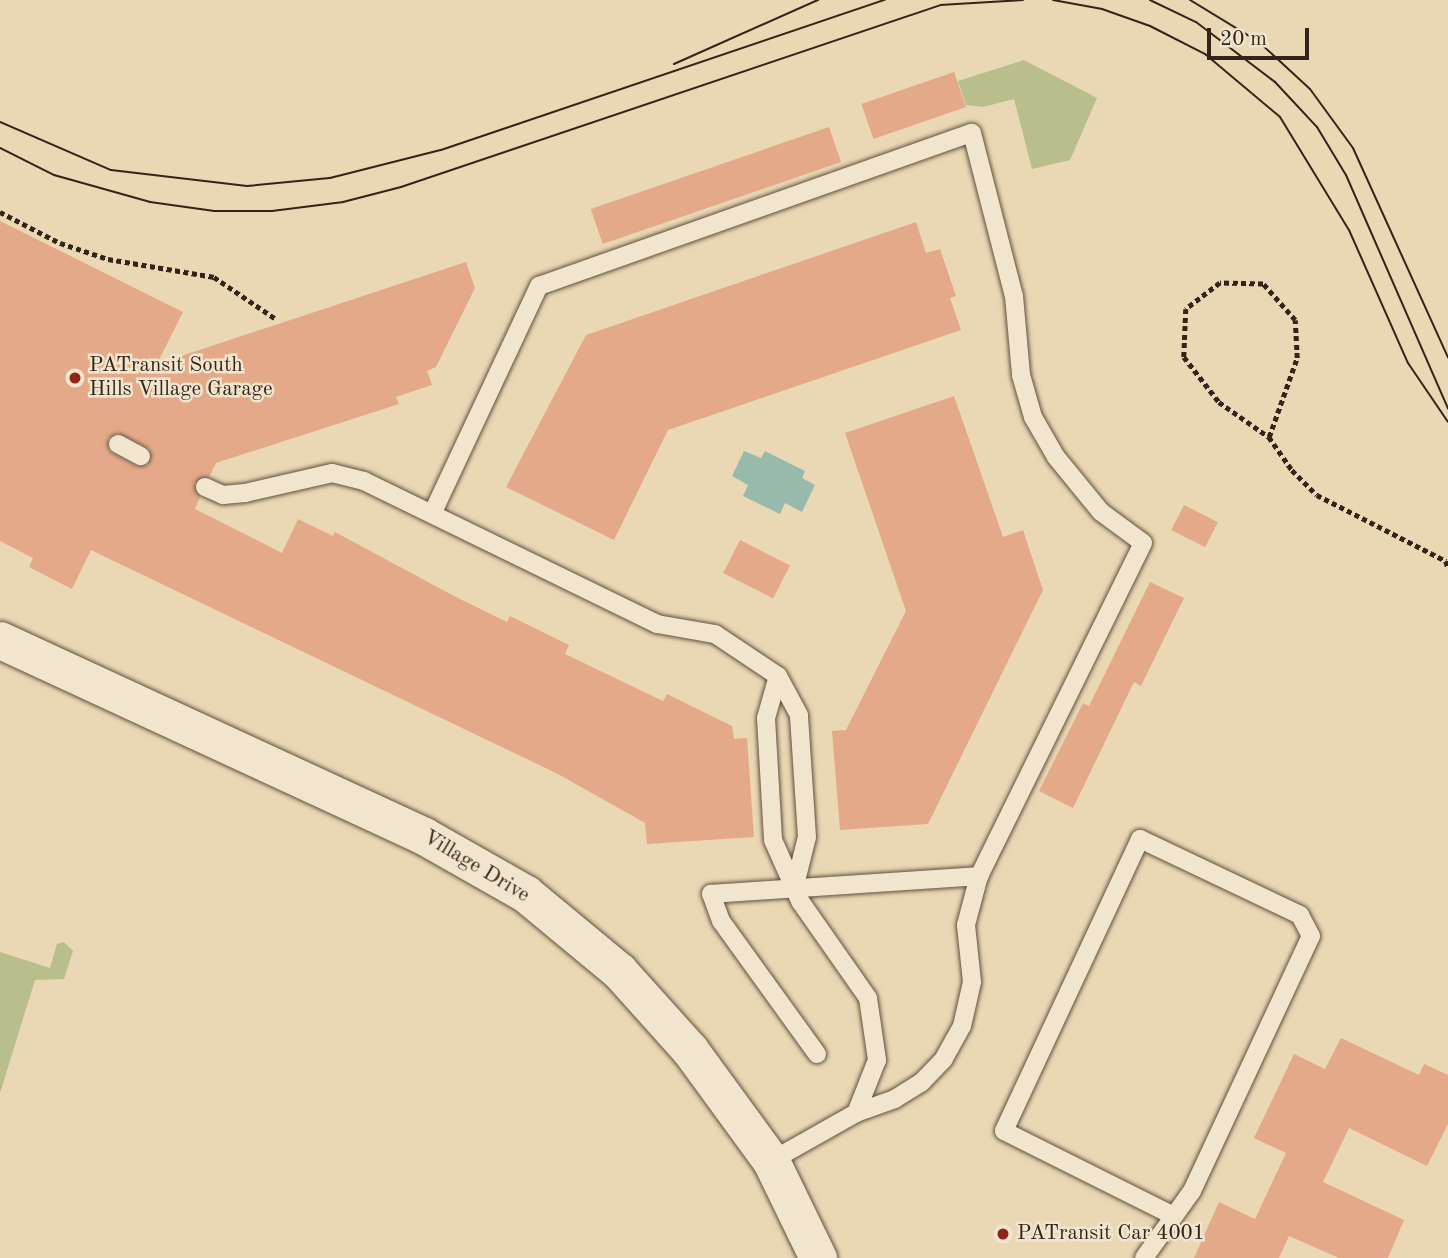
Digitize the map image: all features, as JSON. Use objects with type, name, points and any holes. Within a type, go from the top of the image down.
[{"type":"street","name":"Village Drive","points":[[0,640],[424,836],[526,894],[619,971],[690,1050],[771,1161],[818,1258]]},
{"type":"lane","points":[[433,512],[539,286],[972,133],[1014,296],[1021,374],[1033,416],[1056,457],[1101,512],[1143,543],[979,876],[967,925],[972,982],[962,1026],[944,1059],[922,1082],[895,1099],[856,1113],[771,1161]]},
{"type":"lane","points":[[118,444],[141,456]]},
{"type":"lane","points":[[205,487],[223,495],[245,493],[332,473],[364,481],[433,512],[657,624],[715,634],[778,676],[799,715],[807,837],[794,885]]},
{"type":"lane","points":[[778,676],[766,718],[773,840],[800,901],[868,998],[877,1060],[856,1113]]},
{"type":"lane","points":[[1144,1258],[1192,1191],[1311,936],[1300,915],[1140,839],[1004,1130],[1174,1216]]},
{"type":"lane","points":[[817,1054],[721,921],[711,894],[794,885],[979,876]]},
{"type":"path","points":[[0,212],[60,243],[108,259],[214,277],[276,319]]},
{"type":"path","points":[[1269,438],[1297,358],[1295,320],[1263,284],[1220,283],[1185,309],[1184,357],[1219,402],[1269,438],[1292,470],[1317,495],[1446,561],[1448,568]]},
{"type":"green space","points":[[1024,60],[1097,98],[1070,160],[1032,169],[1014,99],[983,107],[966,105],[958,81]]},
{"type":"green space","points":[[64,942],[73,951],[64,979],[35,980],[0,1093],[0,952],[50,968],[57,944]]},
{"type":"shaded area","points":[[744,451],[761,458],[765,451],[805,471],[802,478],[815,485],[802,512],[785,503],[780,514],[743,496],[748,485],[732,476]]},
{"type":"building","points":[[954,72],[966,107],[873,139],[861,104]]},
{"type":"building","points":[[829,127],[841,162],[603,244],[591,209]]},
{"type":"building","points":[[0,221],[183,312],[157,364],[466,262],[475,288],[436,367],[427,371],[432,385],[396,397],[399,404],[216,463],[209,477],[194,483],[200,497],[195,509],[282,553],[298,519],[333,536],[335,532],[507,622],[510,616],[569,645],[565,654],[663,701],[667,694],[732,726],[734,739],[747,738],[754,837],[647,844],[645,823],[558,774],[91,550],[72,589],[29,567],[33,558],[0,541]],"holes":[[[118,433],[150,449],[148,465],[136,466],[109,451],[108,438]]]},
{"type":"building","points":[[916,222],[926,253],[940,249],[956,296],[950,298],[961,330],[668,430],[614,540],[506,487],[586,335]]},
{"type":"building","points":[[954,396],[1003,537],[1023,530],[1043,590],[928,824],[840,830],[832,731],[846,730],[906,611],[845,433]]},
{"type":"building","points":[[1184,505],[1218,522],[1205,547],[1171,530]]},
{"type":"building","points":[[740,540],[790,565],[773,598],[723,573]]},
{"type":"building","points":[[1150,582],[1184,598],[1141,686],[1134,682],[1073,808],[1039,791],[1083,703],[1089,706]]},
{"type":"building","points":[[1341,1038],[1419,1075],[1424,1064],[1448,1075],[1448,1124],[1427,1166],[1349,1128],[1323,1182],[1404,1220],[1388,1258],[1339,1258],[1289,1236],[1279,1258],[1194,1258],[1219,1202],[1255,1219],[1286,1153],[1254,1138],[1294,1054],[1325,1069]]},
{"type":"tram line","points":[[674,64],[818,0]]},
{"type":"tram line","points":[[0,122],[111,170],[247,186],[330,178],[441,150],[885,0]]},
{"type":"tram line","points":[[0,148],[54,175],[150,202],[214,211],[272,211],[343,202],[401,187],[941,5],[1023,0]]},
{"type":"tram line","points":[[1053,0],[1102,9],[1150,26],[1205,54],[1280,117],[1349,230],[1408,363],[1448,422]]},
{"type":"tram line","points":[[1150,0],[1196,22],[1275,82],[1317,127],[1346,175],[1448,409]]},
{"type":"tram line","points":[[1190,0],[1259,42],[1310,89],[1353,148],[1448,357]]},
{"type":"place","name":"PATransit South Hills Village Garage","points":[[75,378]]},
{"type":"place","name":"PATransit Car 4001","points":[[1003,1234]]}]
